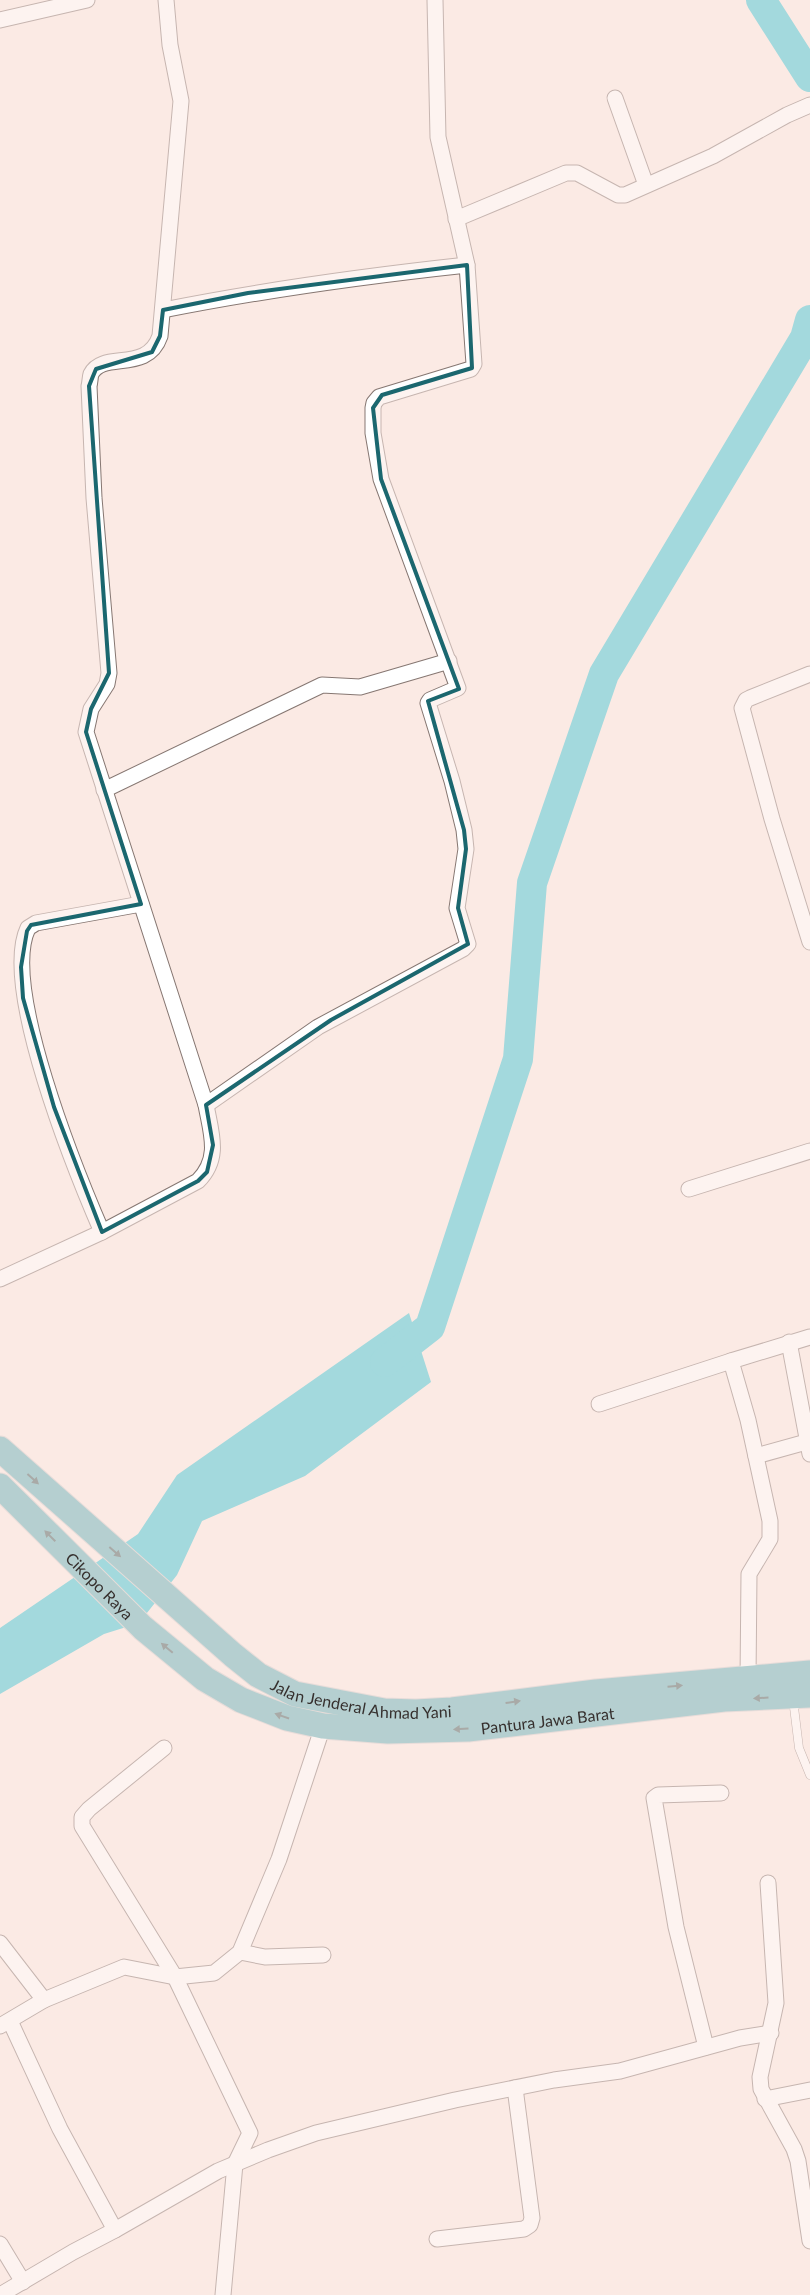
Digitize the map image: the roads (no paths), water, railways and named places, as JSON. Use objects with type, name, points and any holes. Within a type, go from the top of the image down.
[{"type":"highway","name":"Jalan Jenderal Ahmad Yani","points":[[0,1449],[65,1509],[233,1655],[258,1675],[295,1694],[384,1711],[452,1710],[596,1692],[748,1679],[801,1685]]},
{"type":"highway","name":"Cikopo Raya","points":[[0,1486],[144,1628],[205,1679]]},
{"type":"highway","name":"Pantura Jawa Barat","points":[[205,1679],[241,1700],[287,1718],[323,1726],[388,1731],[468,1729],[679,1704],[801,1685]]},
{"type":"street","points":[[0,20],[87,0]]},
{"type":"street","points":[[0,1279],[102,1232],[198,1181],[207,1172],[212,1159],[213,1145],[206,1105],[86,732],[91,709],[107,684],[109,673],[94,498],[89,386],[91,374],[96,369],[106,364],[141,357],[152,352],[160,336],[181,102],[170,45],[166,0]]},
{"type":"street","points":[[206,1105],[318,1027],[467,946],[468,941],[457,908],[466,848],[464,830],[452,781],[428,703],[430,700],[458,690],[382,479],[376,457],[372,408],[375,401],[382,395],[471,369],[474,366],[467,265],[438,137],[435,0]]},
{"type":"street","points":[[615,98],[646,185]]},
{"type":"street","points":[[456,219],[566,173],[577,173],[618,194],[625,195],[713,156],[805,107]]},
{"type":"street","points":[[163,310],[248,293],[350,278],[467,265]]},
{"type":"street","points":[[104,790],[322,685],[360,687],[449,661]]},
{"type":"street","points":[[810,674],[746,700],[742,708],[772,819],[810,942]]},
{"type":"street","points":[[102,1232],[81,1183],[54,1107],[31,1028],[23,998],[21,967],[23,949],[26,931],[36,923],[141,904]]},
{"type":"street","points":[[689,1189],[810,1151]]},
{"type":"street","points":[[599,1404],[732,1360],[810,1337]]},
{"type":"street","points":[[756,1456],[809,1446],[789,1342]]},
{"type":"street","points":[[732,1360],[770,1521],[770,1539],[756,1559],[749,1574],[748,1679]]},
{"type":"street","points":[[115,2230],[60,2130],[5,2023],[44,2000],[124,1967],[175,1977],[214,1973],[240,1952],[279,1859],[323,1726]]},
{"type":"street","points":[[164,1748],[89,1809],[82,1817],[82,1826],[175,1977],[250,2133],[235,2164],[223,2295]]},
{"type":"street","points":[[706,2047],[676,1927],[654,1798],[658,1795],[721,1793]]},
{"type":"street","points":[[768,1883],[776,2003],[760,2077],[761,2088],[794,2149],[798,2161],[810,2241]]},
{"type":"street","points":[[0,1943],[44,2000]]},
{"type":"street","points":[[240,1952],[265,1957],[323,1955]]},
{"type":"street","points":[[0,2295],[72,2252],[115,2230],[209,2176],[316,2133],[515,2088],[620,2071],[706,2047],[771,2033]]},
{"type":"street","points":[[437,2239],[524,2229],[530,2225],[532,2218],[515,2088]]},
{"type":"street","points":[[766,2099],[810,2090]]},
{"type":"street","points":[[0,2244],[23,2282]]},
{"type":"lane","points":[[801,1685],[799,1748],[810,1775]]},
{"type":"water","points":[[409,1313],[431,1382],[305,1476],[202,1521],[177,1575],[139,1623],[104,1634],[0,1694],[0,1628],[138,1534],[177,1475]]},
{"type":"waterway","points":[[761,0],[810,77]]},
{"type":"waterway","points":[[385,1362],[430,1327],[518,1059],[532,883],[604,674],[805,338],[810,320]]}]
